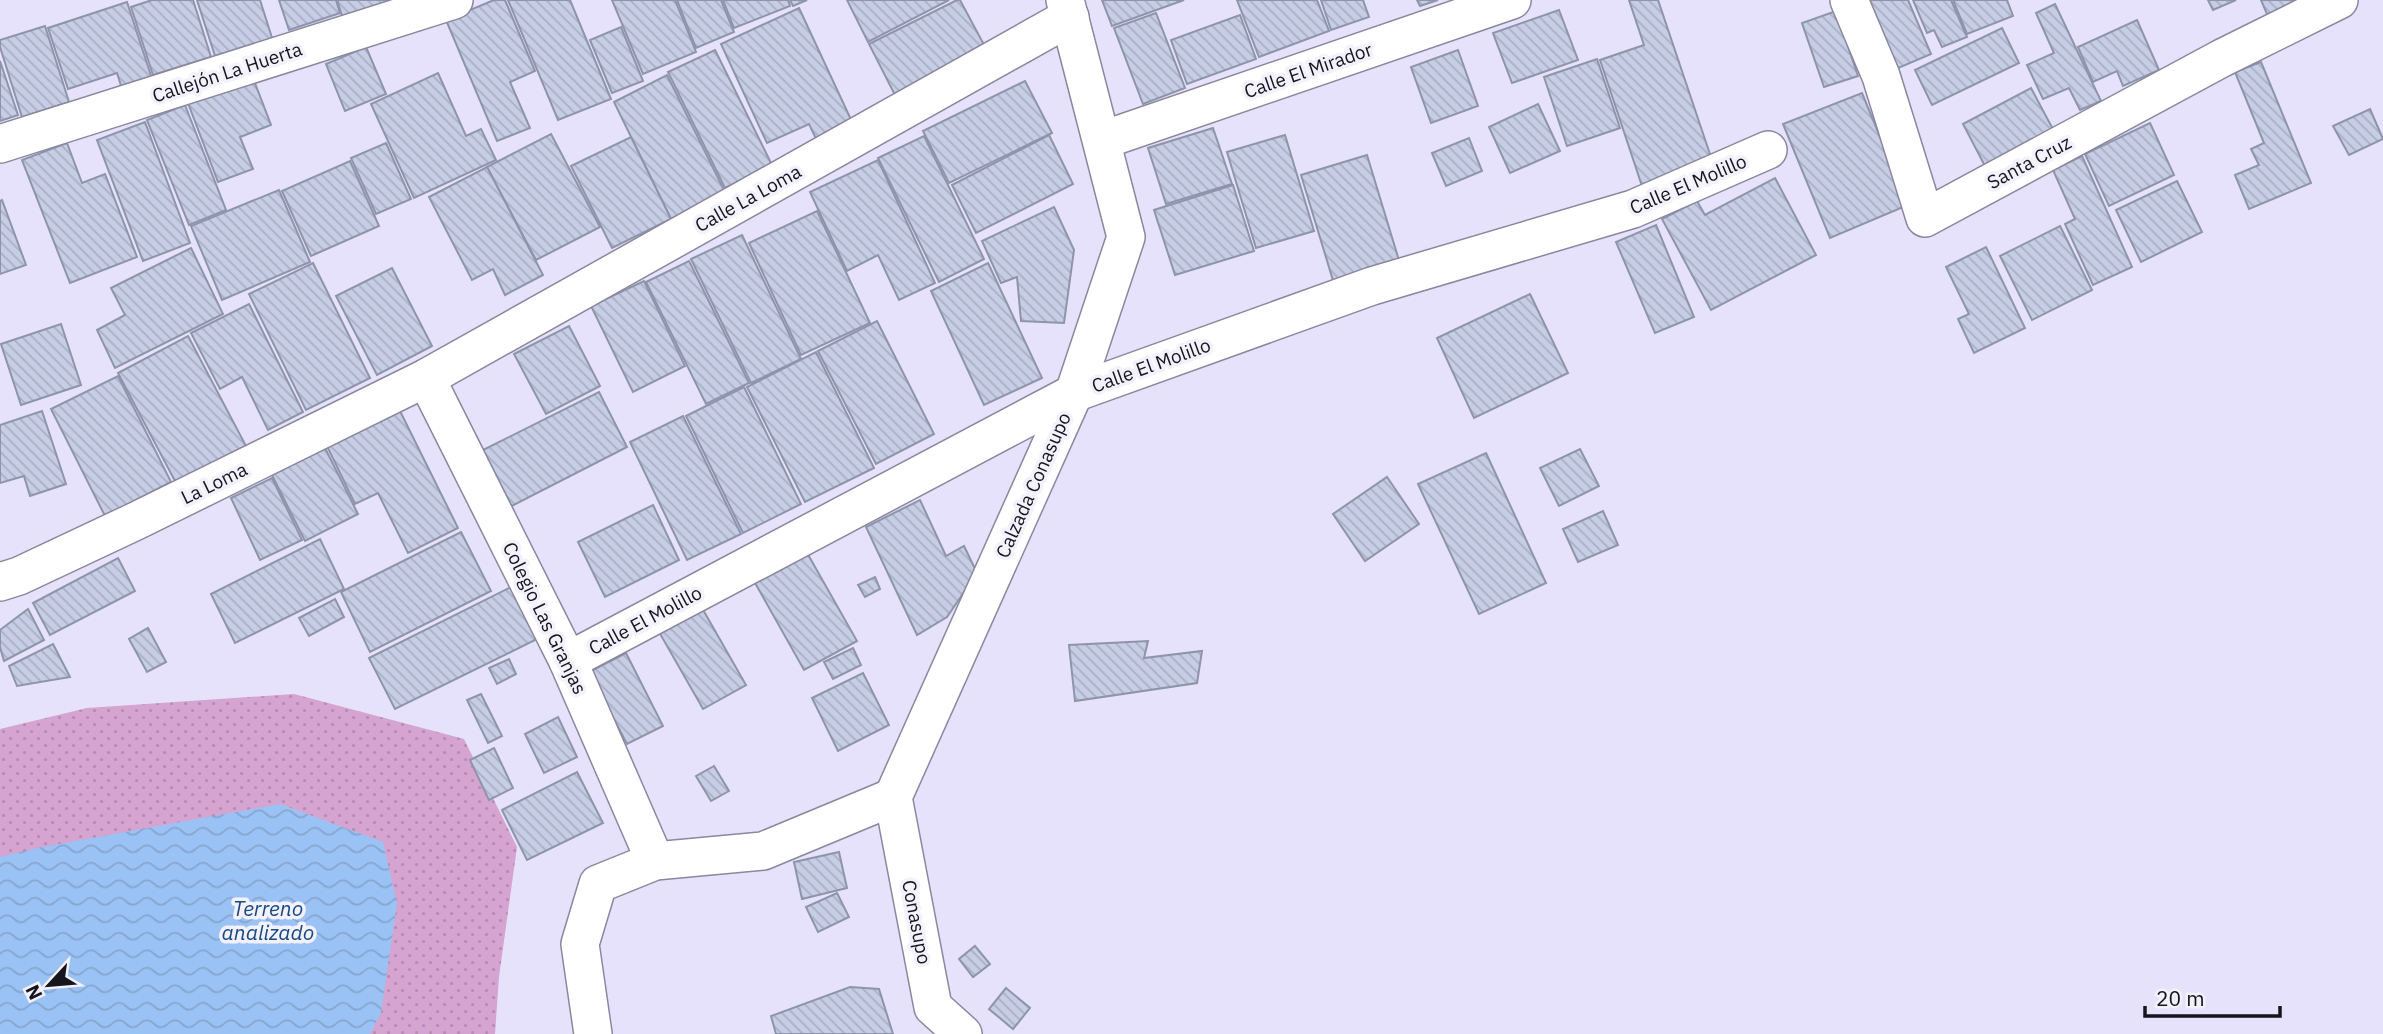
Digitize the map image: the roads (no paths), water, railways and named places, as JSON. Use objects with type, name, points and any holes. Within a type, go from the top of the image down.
[{"type":"street","name":"Callejón La Huerta","points":[[0,144],[454,0]]},
{"type":"street","name":"Calle El Mirador","points":[[1103,140],[1512,0]]},
{"type":"street","name":"Santa Cruz","points":[[1849,0],[1881,76],[1926,218],[2222,58],[2339,0]]},
{"type":"street","name":"Calzada Conasupo","points":[[893,797],[1074,393],[1126,237],[1068,8]]},
{"type":"street","name":"Calle La Loma","points":[[426,378],[1068,8]]},
{"type":"street","name":"Calle El Molillo","points":[[568,661],[1074,393],[1372,286],[1633,209],[1768,150]]},
{"type":"street","name":"La Loma","points":[[0,582],[19,576],[136,521],[426,378]]},
{"type":"street","name":"Colegio Las Granjas","points":[[426,378],[568,661],[656,861]]},
{"type":"street","points":[[593,1034],[580,944],[598,884],[656,861],[763,851],[893,797]]},
{"type":"street","name":"Conasupo","points":[[893,797],[933,1007],[963,1034]]},
{"type":"water","name":"Terreno analizado","points":[[280,804],[383,842],[397,904],[381,1013],[370,1034],[0,1034],[0,857]]}]
